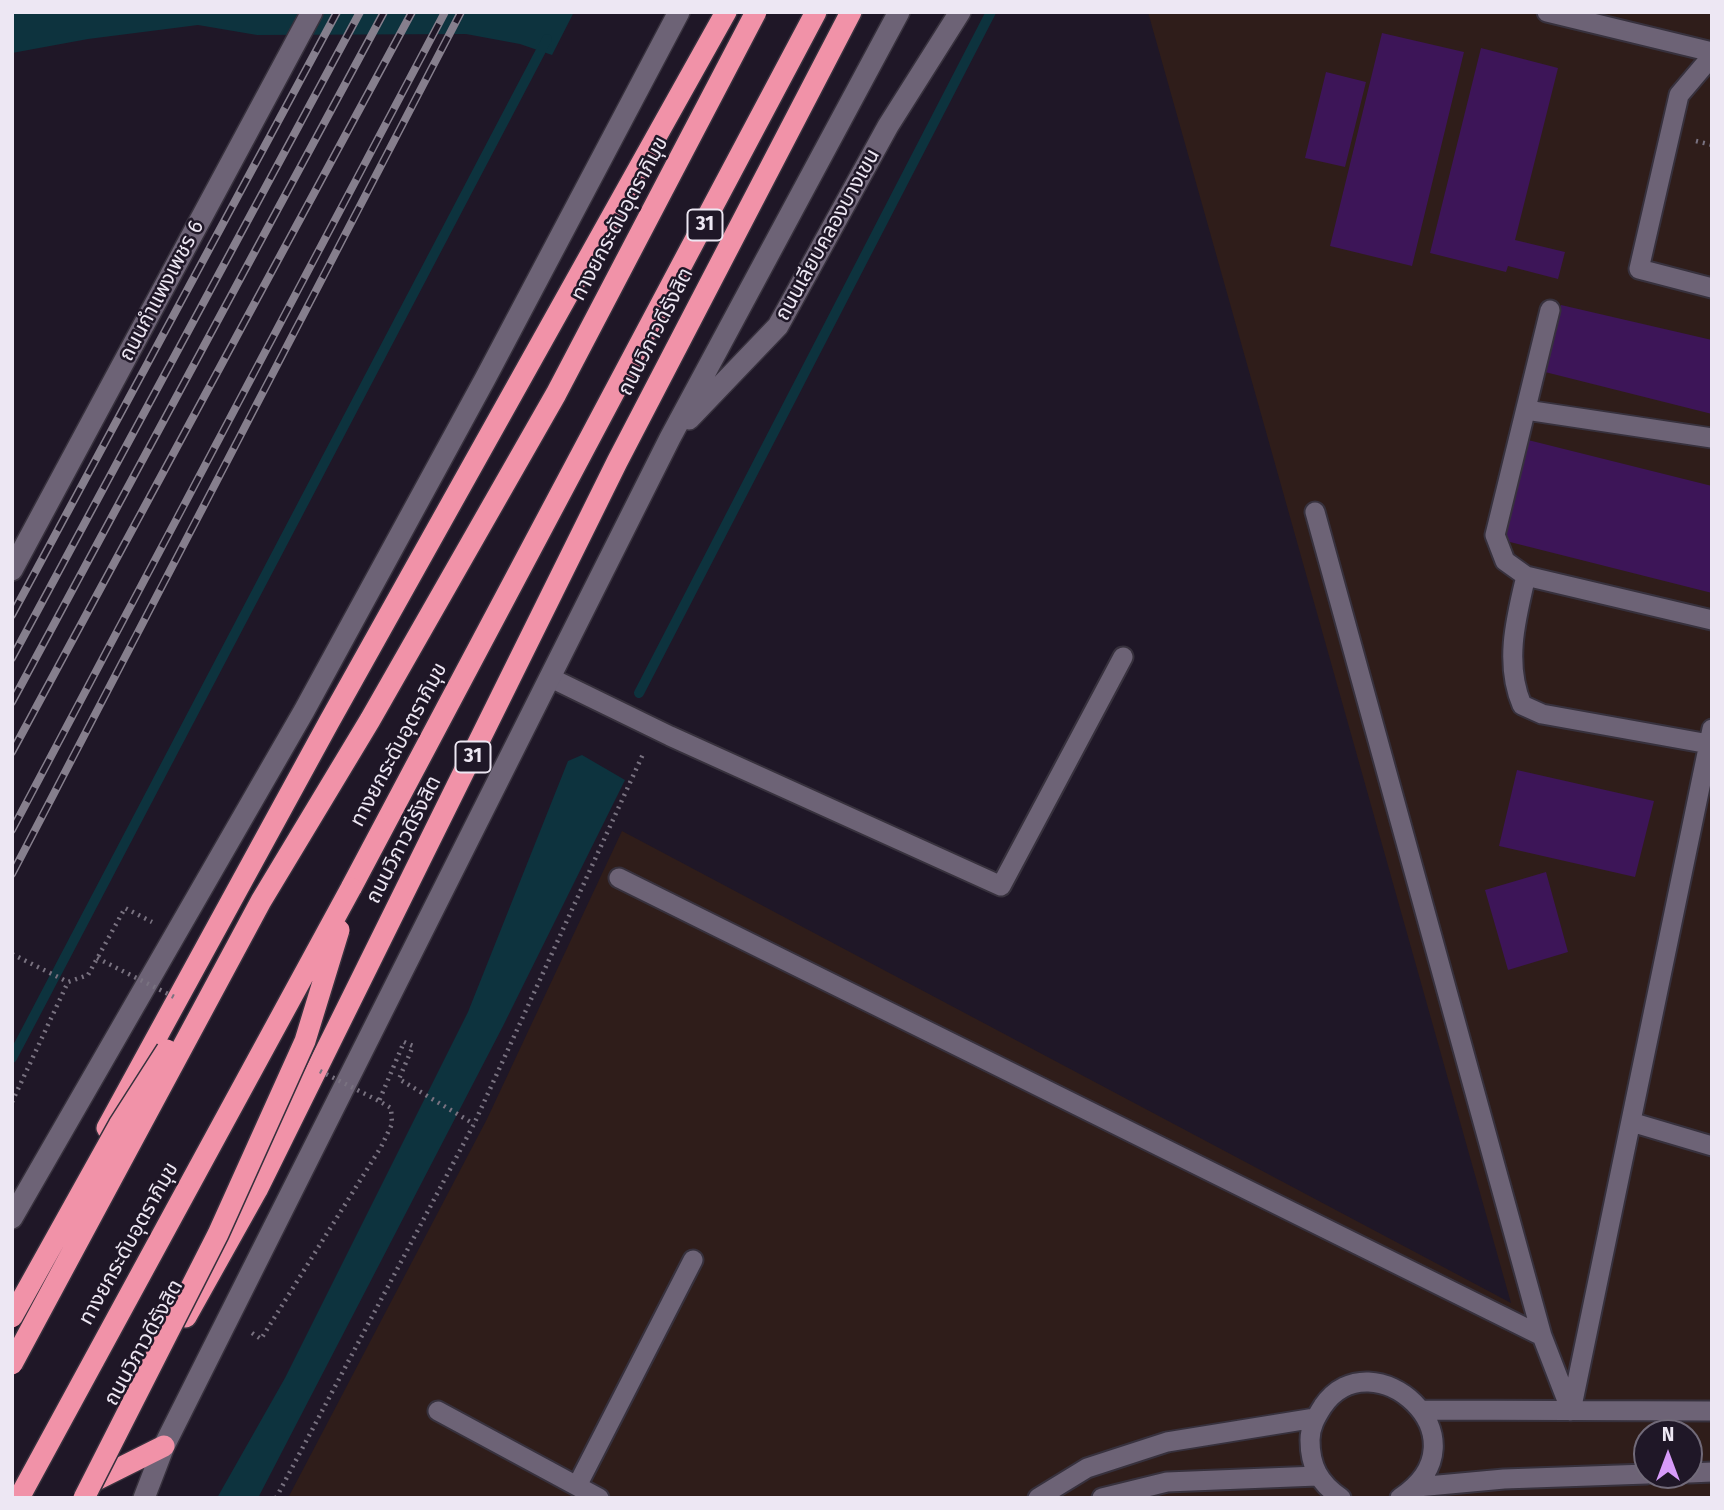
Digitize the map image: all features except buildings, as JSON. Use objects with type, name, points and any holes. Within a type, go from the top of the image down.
[{"type":"highway","points":[[12,1301],[322,734],[726,12]]},
{"type":"highway","name":"ทางยกระดับอุตราภิมุข","points":[[12,1364],[261,901],[370,720],[556,394],[756,12]]},
{"type":"highway","name":"ทางยกระดับอุตราภิมุข","points":[[19,1498],[351,888],[816,12]]},
{"type":"highway","name":"ถนนวิภาวดีรังสิต","points":[[89,1492],[257,1190],[617,462],[851,12]]},
{"type":"highway","points":[[89,1492],[218,1234],[305,1041],[351,888]]},
{"type":"highway","points":[[12,1317],[119,1125],[261,901]]},
{"type":"highway","points":[[89,1492],[164,1446]]},
{"type":"main road","name":"ถนนกำแพงเพชร 6","points":[[12,570],[312,12]]},
{"type":"main road","points":[[12,1218],[304,711],[485,379],[679,12]]},
{"type":"main road","name":"31","points":[[144,1498],[164,1446],[670,438],[899,12]]},
{"type":"main road","name":"ถนนเลียบคลองบางเขน","points":[[670,438],[778,326],[888,126],[960,12]]},
{"type":"lane","points":[[1547,12],[1712,54],[1679,95],[1639,270],[1712,288]]},
{"type":"lane","points":[[1550,310],[1495,535],[1505,561],[1526,576],[1712,620]]},
{"type":"lane","points":[[1525,410],[1712,438]]},
{"type":"lane","points":[[1315,512],[1542,1336],[1571,1411]]},
{"type":"lane","points":[[1526,576],[1513,638],[1515,691],[1522,705],[1542,714],[1710,737],[1571,1411]]},
{"type":"lane","points":[[551,678],[1001,886],[1124,657]]},
{"type":"lane","points":[[620,877],[1542,1336]]},
{"type":"lane","points":[[1631,1122],[1712,1146]]},
{"type":"lane","points":[[577,1486],[693,1260]]},
{"type":"lane","points":[[1341,1498],[1317,1476],[1310,1456],[1310,1434],[1315,1418],[1327,1400],[1357,1384],[1389,1385],[1408,1394],[1422,1409],[1432,1429],[1433,1450],[1429,1468],[1408,1492]]},
{"type":"lane","points":[[1422,1409],[1712,1411]]},
{"type":"lane","points":[[438,1411],[599,1498]]},
{"type":"lane","points":[[1038,1498],[1087,1468],[1167,1442],[1315,1418]]},
{"type":"lane","points":[[1408,1492],[1504,1479],[1633,1474]]},
{"type":"lane","points":[[1102,1498],[1167,1482],[1317,1476]]},
{"type":"lane","points":[[1504,1479],[1511,1498]]},
{"type":"path","points":[[276,1498],[474,1124],[655,728]]},
{"type":"path","points":[[12,1102],[68,982],[88,975],[125,908]]},
{"type":"path","points":[[12,954],[68,982]]},
{"type":"path","points":[[97,958],[183,1002]]},
{"type":"path","points":[[379,1101],[404,1042],[413,1046],[399,1079],[474,1124]]},
{"type":"path","points":[[261,1339],[393,1124],[391,1108],[318,1070]]},
{"type":"shaded area","points":[[1148,12],[1712,12],[1712,1498],[288,1498],[487,1119],[622,831],[1511,1303]]},
{"type":"water","points":[[12,12],[574,12],[552,55],[520,44],[466,34],[257,35],[198,25],[88,39],[12,53]]},
{"type":"water","points":[[582,755],[625,780],[503,1026],[258,1498],[217,1498],[285,1378],[468,1012],[568,761]]},
{"type":"waterway","points":[[639,693],[991,12]]},
{"type":"waterway","points":[[12,1058],[547,39]]},
{"type":"railway","points":[[12,615],[337,12]]},
{"type":"railway","points":[[12,658],[360,12]]},
{"type":"railway","points":[[12,702],[384,12]]},
{"type":"railway","points":[[12,752],[412,12]]},
{"type":"railway","points":[[12,830],[445,12]]},
{"type":"railway","points":[[12,874],[461,12]]}]
